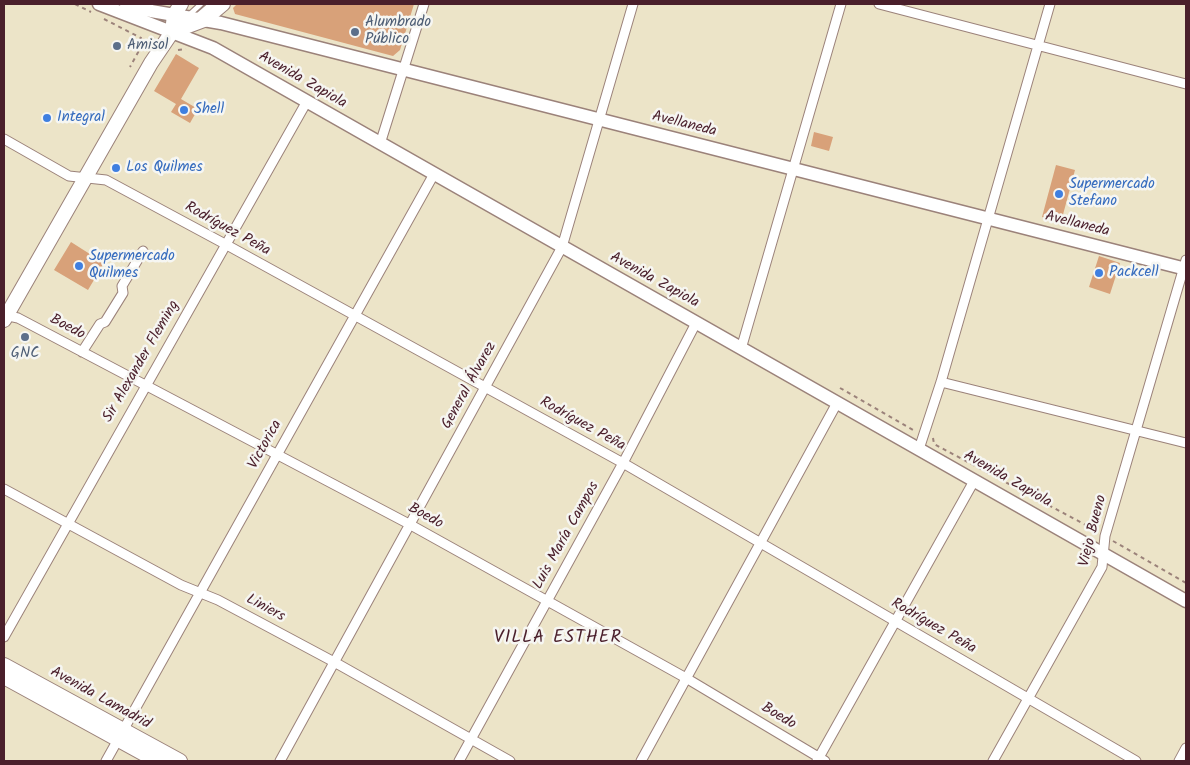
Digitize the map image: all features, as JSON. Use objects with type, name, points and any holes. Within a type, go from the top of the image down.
[{"type":"main road","points":[[126,4],[189,15]]},
{"type":"main road","points":[[4,317],[161,47],[172,32],[189,15],[223,4]]},
{"type":"main road","name":"Avenida Zapiola","points":[[97,11],[119,13],[213,48],[306,103],[1186,601]]},
{"type":"main road","points":[[172,32],[189,15]]},
{"type":"main road","name":"Avellaneda","points":[[189,15],[599,121],[988,219],[1185,266]]},
{"type":"main road","name":"Avenida Lamadrid","points":[[4,665],[121,735],[157,761]]},
{"type":"main road","name":"Avenida Lamadrid","points":[[4,677],[121,735],[180,761]]},
{"type":"street","points":[[380,144],[424,4]]},
{"type":"street","name":"General Álvarez","points":[[280,761],[336,663],[409,524],[562,247],[633,4]]},
{"type":"street","points":[[741,349],[841,4]]},
{"type":"street","points":[[879,4],[1186,84]]},
{"type":"street","points":[[919,449],[941,382],[1050,4]]},
{"type":"street","name":"Sir Alexander Fleming","points":[[4,637],[145,384],[306,103]]},
{"type":"street","name":"Rodríguez Peña","points":[[4,139],[62,172],[86,178],[106,180],[225,244],[622,463],[1136,761]]},
{"type":"street","name":"Victorica","points":[[106,761],[434,174]]},
{"type":"street","points":[[82,352],[100,324],[106,322],[123,293],[122,286],[143,251]]},
{"type":"street","name":"Viejo Bueno","points":[[993,761],[1099,572],[1105,536],[1185,266]]},
{"type":"street","name":"Boedo","points":[[4,317],[18,318],[409,524],[686,678],[820,760]]},
{"type":"street","name":"Luis María Campos","points":[[459,761],[548,600],[696,323]]},
{"type":"street","points":[[941,382],[1186,443]]},
{"type":"street","points":[[641,761],[837,403]]},
{"type":"street","points":[[820,760],[895,621],[974,481]]},
{"type":"street","name":"Liniers","points":[[4,488],[180,585],[218,600],[336,663],[510,761]]},
{"type":"street","points":[[1179,761],[1186,748]]},
{"type":"lane","points":[[189,15],[201,4]]},
{"type":"lane","points":[[189,15],[211,4]]},
{"type":"path","points":[[75,4],[97,11],[141,38],[142,45],[130,67]]},
{"type":"path","points":[[840,388],[914,432],[918,430],[932,438],[934,444],[1105,536],[1186,583]]},
{"type":"building","name":"Alumbrado Público","points":[[237,4],[414,4],[400,50],[393,56],[235,14],[233,8]]},
{"type":"building","points":[[176,54],[199,68],[181,99],[198,109],[190,123],[171,112],[176,104],[154,91]]},
{"type":"building","points":[[814,132],[833,137],[829,151],[811,146]]},
{"type":"building","name":"Supermercado Stefano","points":[[1056,165],[1075,170],[1061,222],[1042,217]]},
{"type":"building","name":"Supermercado Quilmes","points":[[71,242],[104,263],[88,290],[54,270]]},
{"type":"building","points":[[1099,256],[1120,263],[1110,294],[1089,287]]},
{"type":"place","name":"Alumbrado Público","points":[[355,32]]},
{"type":"place","name":"Amisol","points":[[117,46]]},
{"type":"place","name":"Shell","points":[[184,110]]},
{"type":"place","name":"Integral","points":[[47,118]]},
{"type":"place","name":"Los Quilmes","points":[[116,168]]},
{"type":"place","name":"Supermercado Stefano","points":[[1059,194]]},
{"type":"place","name":"Supermercado Quilmes","points":[[79,266]]},
{"type":"place","name":"Packcell","points":[[1099,273]]},
{"type":"place","name":"GNC","points":[[25,337]]},
{"type":"district","name":"VILLA ESTHER","points":[[558,639]]}]
